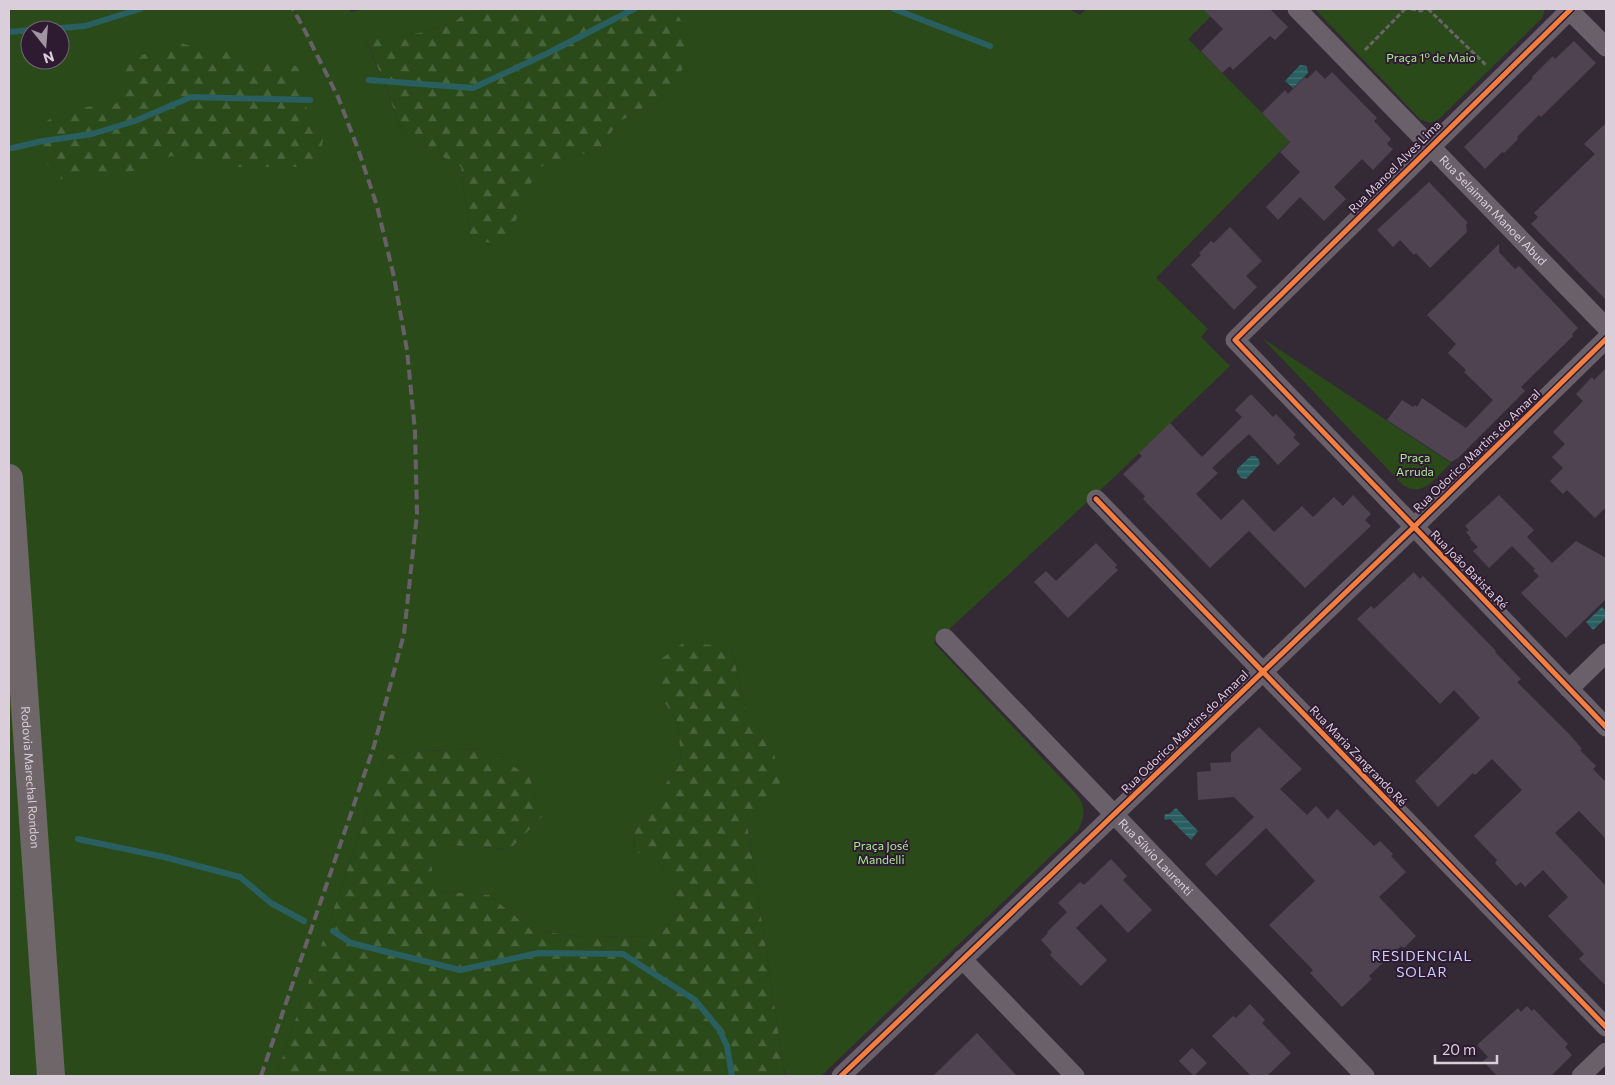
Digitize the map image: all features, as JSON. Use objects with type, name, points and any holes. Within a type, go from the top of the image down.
[{"type":"main road","name":"Rodovia Marechal Rondon","points":[[9,478],[51,1076]]},
{"type":"street","name":"Rua Selaiman Manoel Abud","points":[[1297,9],[1606,327]]},
{"type":"street","name":"Rua Manoel Alves Lima","points":[[1234,340],[1570,9]]},
{"type":"street","points":[[1570,9],[1606,48]]},
{"type":"street","name":"Rua Odorico Martins do Amaral","points":[[841,1076],[1414,527],[1606,338]]},
{"type":"street","name":"Rua João Batista Ré","points":[[1234,340],[1606,727]]},
{"type":"street","name":"Rua Maria Zangrando Ré","points":[[1096,499],[1606,1027]]},
{"type":"street","name":"Rua Sílvio Laurenti","points":[[945,638],[1365,1076]]},
{"type":"street","points":[[1569,689],[1606,653]]},
{"type":"street","points":[[962,959],[1075,1076]]},
{"type":"street","points":[[1582,1076],[1606,1052]]},
{"type":"path","points":[[1362,53],[1406,9]]},
{"type":"path","points":[[1411,9],[1421,11],[1425,9]]},
{"type":"path","points":[[1428,9],[1484,63]]},
{"type":"green space","name":"Praça José Mandelli","points":[[9,9],[349,9],[351,12],[364,9],[469,9],[457,20],[425,32],[367,41],[404,135],[461,167],[471,240],[537,168],[601,148],[618,122],[677,91],[681,21],[675,9],[1069,9],[1080,15],[1086,9],[1218,9],[1188,39],[1290,141],[1156,278],[1208,329],[1201,337],[1230,366],[1110,481],[934,643],[1077,795],[1082,803],[1084,812],[1078,830],[821,1076],[786,1076],[746,816],[774,754],[746,712],[731,646],[656,689],[678,723],[681,762],[634,829],[635,851],[662,865],[681,907],[660,936],[585,937],[532,930],[489,895],[435,891],[431,864],[449,845],[510,849],[542,817],[529,775],[481,749],[422,751],[387,755],[276,1076],[9,1076]]},
{"type":"green space","points":[[469,9],[675,9],[681,21],[686,51],[677,91],[618,122],[601,148],[537,168],[506,245],[471,240],[461,167],[404,135],[367,40],[425,32],[457,20]]},
{"type":"green space","name":"Praça 1º de Maio","points":[[1315,9],[1545,9],[1542,18],[1439,119],[1430,123],[1420,119]]},
{"type":"green space","points":[[181,43],[209,51],[233,52],[261,63],[301,66],[306,107],[324,132],[319,167],[235,167],[171,156],[142,170],[61,179],[45,162],[41,125],[65,109],[116,104],[129,59]]},
{"type":"green space","name":"Praça Arruda","points":[[1262,338],[1451,463],[1435,480],[1423,488],[1409,488],[1402,484]]},
{"type":"green space","points":[[683,643],[731,646],[746,712],[774,754],[781,782],[746,816],[785,1076],[276,1076],[387,755],[422,751],[481,749],[529,775],[542,817],[510,849],[449,845],[431,864],[436,891],[489,895],[532,930],[585,937],[660,936],[681,907],[662,865],[635,851],[634,829],[681,762],[678,723],[656,689],[657,662]]},
{"type":"shaded area","points":[[1300,65],[1307,66],[1308,73],[1293,88],[1285,81]]},
{"type":"shaded area","points":[[1251,456],[1255,456],[1260,464],[1246,479],[1241,478],[1237,473],[1237,469]]},
{"type":"shaded area","points":[[1602,607],[1606,612],[1606,618],[1593,630],[1586,622]]},
{"type":"shaded area","points":[[1176,808],[1198,831],[1191,840],[1170,819],[1164,819],[1165,814],[1169,814]]},
{"type":"building","points":[[1203,9],[1270,9],[1288,27],[1275,40],[1270,36],[1233,70],[1230,66],[1222,73],[1201,51],[1223,29]]},
{"type":"building","points":[[1574,41],[1596,63],[1541,117],[1539,115],[1504,153],[1502,152],[1485,169],[1464,147],[1553,56],[1555,59]]},
{"type":"building","points":[[1316,70],[1325,79],[1332,72],[1377,118],[1374,121],[1391,139],[1387,144],[1393,149],[1373,170],[1362,159],[1334,187],[1346,199],[1324,221],[1300,197],[1278,220],[1266,207],[1300,172],[1280,152],[1290,142],[1262,113],[1285,90],[1288,94],[1305,77],[1307,79]]},
{"type":"building","points":[[1606,123],[1606,300],[1531,224],[1538,217],[1534,213],[1595,154],[1584,144]]},
{"type":"building","points":[[1429,182],[1468,223],[1466,224],[1467,232],[1430,268],[1400,240],[1393,247],[1377,230]]},
{"type":"building","points":[[1230,227],[1262,261],[1246,276],[1257,287],[1234,310],[1191,265],[1201,255],[1199,253],[1211,241],[1214,243]]},
{"type":"building","points":[[1499,244],[1499,252],[1515,269],[1519,266],[1578,328],[1572,334],[1573,336],[1521,387],[1525,391],[1458,458],[1451,462],[1387,420],[1402,400],[1413,407],[1415,405],[1417,407],[1422,398],[1466,428],[1493,400],[1464,372],[1466,370],[1448,353],[1456,344],[1427,315]]},
{"type":"building","points":[[1606,368],[1606,507],[1595,518],[1567,490],[1563,494],[1550,481],[1563,468],[1552,457],[1565,444],[1553,432],[1583,401],[1576,394],[1592,377],[1594,380]]},
{"type":"building","points":[[1251,394],[1273,417],[1276,414],[1296,435],[1293,437],[1300,444],[1278,465],[1249,434],[1212,468],[1218,473],[1196,494],[1221,520],[1243,499],[1274,532],[1302,506],[1313,517],[1334,497],[1343,506],[1353,495],[1371,514],[1365,520],[1371,526],[1305,588],[1249,531],[1210,568],[1143,499],[1145,496],[1123,474],[1142,456],[1139,453],[1170,423],[1202,457],[1242,417],[1235,410]]},
{"type":"building","points":[[1499,495],[1534,530],[1527,537],[1552,563],[1576,541],[1606,558],[1606,599],[1566,638],[1521,593],[1539,576],[1533,570],[1535,569],[1512,546],[1489,568],[1473,551],[1478,547],[1470,539],[1466,532],[1469,530],[1465,526]]},
{"type":"building","points":[[1096,543],[1117,565],[1115,567],[1118,570],[1068,618],[1034,582],[1046,571],[1056,581]]},
{"type":"building","points":[[1414,572],[1420,579],[1423,576],[1496,651],[1521,679],[1517,682],[1571,736],[1582,749],[1580,750],[1596,766],[1593,769],[1606,782],[1606,839],[1579,811],[1555,833],[1606,886],[1606,986],[1579,959],[1584,954],[1548,916],[1568,897],[1543,870],[1525,887],[1521,882],[1516,886],[1495,863],[1497,860],[1474,836],[1522,790],[1492,759],[1475,775],[1473,773],[1438,807],[1415,781],[1480,718],[1454,690],[1440,704],[1357,619],[1371,606],[1374,609]]},
{"type":"building","points":[[1259,727],[1302,769],[1280,789],[1307,815],[1316,806],[1328,819],[1337,809],[1374,846],[1380,841],[1393,854],[1391,856],[1406,872],[1379,897],[1416,936],[1404,948],[1401,946],[1369,976],[1372,979],[1342,1007],[1310,973],[1313,970],[1269,925],[1315,881],[1266,828],[1216,876],[1205,864],[1254,817],[1234,797],[1198,800],[1197,772],[1211,771],[1210,763],[1231,762],[1231,753]]},
{"type":"building","points":[[1111,859],[1127,876],[1123,880],[1152,910],[1128,933],[1101,904],[1076,928],[1107,960],[1081,986],[1050,955],[1052,952],[1041,940],[1067,912],[1058,903],[1080,882],[1084,885]]},
{"type":"building","points":[[1250,1004],[1265,1020],[1262,1023],[1291,1053],[1267,1076],[1251,1076],[1212,1036],[1233,1016],[1236,1018]]},
{"type":"building","points":[[1527,1006],[1532,1011],[1534,1009],[1568,1044],[1565,1047],[1572,1055],[1551,1076],[1497,1076],[1483,1061],[1488,1057],[1477,1045],[1518,1008],[1521,1012]]},
{"type":"building","points":[[977,1033],[1017,1076],[933,1076]]},
{"type":"building","points":[[1192,1048],[1207,1063],[1194,1076],[1179,1061]]},
{"type":"waterway","points":[[70,27],[85,26],[140,9]]},
{"type":"waterway","points":[[369,80],[473,88],[546,54],[634,9]]},
{"type":"waterway","points":[[894,9],[990,46]]},
{"type":"waterway","points":[[9,32],[20,31]]},
{"type":"waterway","points":[[12,148],[43,141],[92,134],[135,121],[191,97],[310,100]]},
{"type":"waterway","points":[[78,839],[164,857],[240,877],[271,903],[304,921]]},
{"type":"waterway","points":[[333,931],[351,943],[460,970],[539,953],[623,954],[695,1000],[719,1029],[727,1046],[732,1076]]},
{"type":"railway","points":[[261,1076],[374,746],[404,634],[417,514],[415,431],[407,350],[394,277],[377,206],[338,97],[293,9]]},
{"type":"cycle path","points":[[1571,9],[1235,340],[1606,727]]},
{"type":"cycle path","points":[[841,1076],[1414,527],[1606,339]]},
{"type":"cycle path","points":[[1096,499],[1606,1027]]},
{"type":"district","name":"RESIDENCIAL SOLAR","points":[[1422,964]]}]
